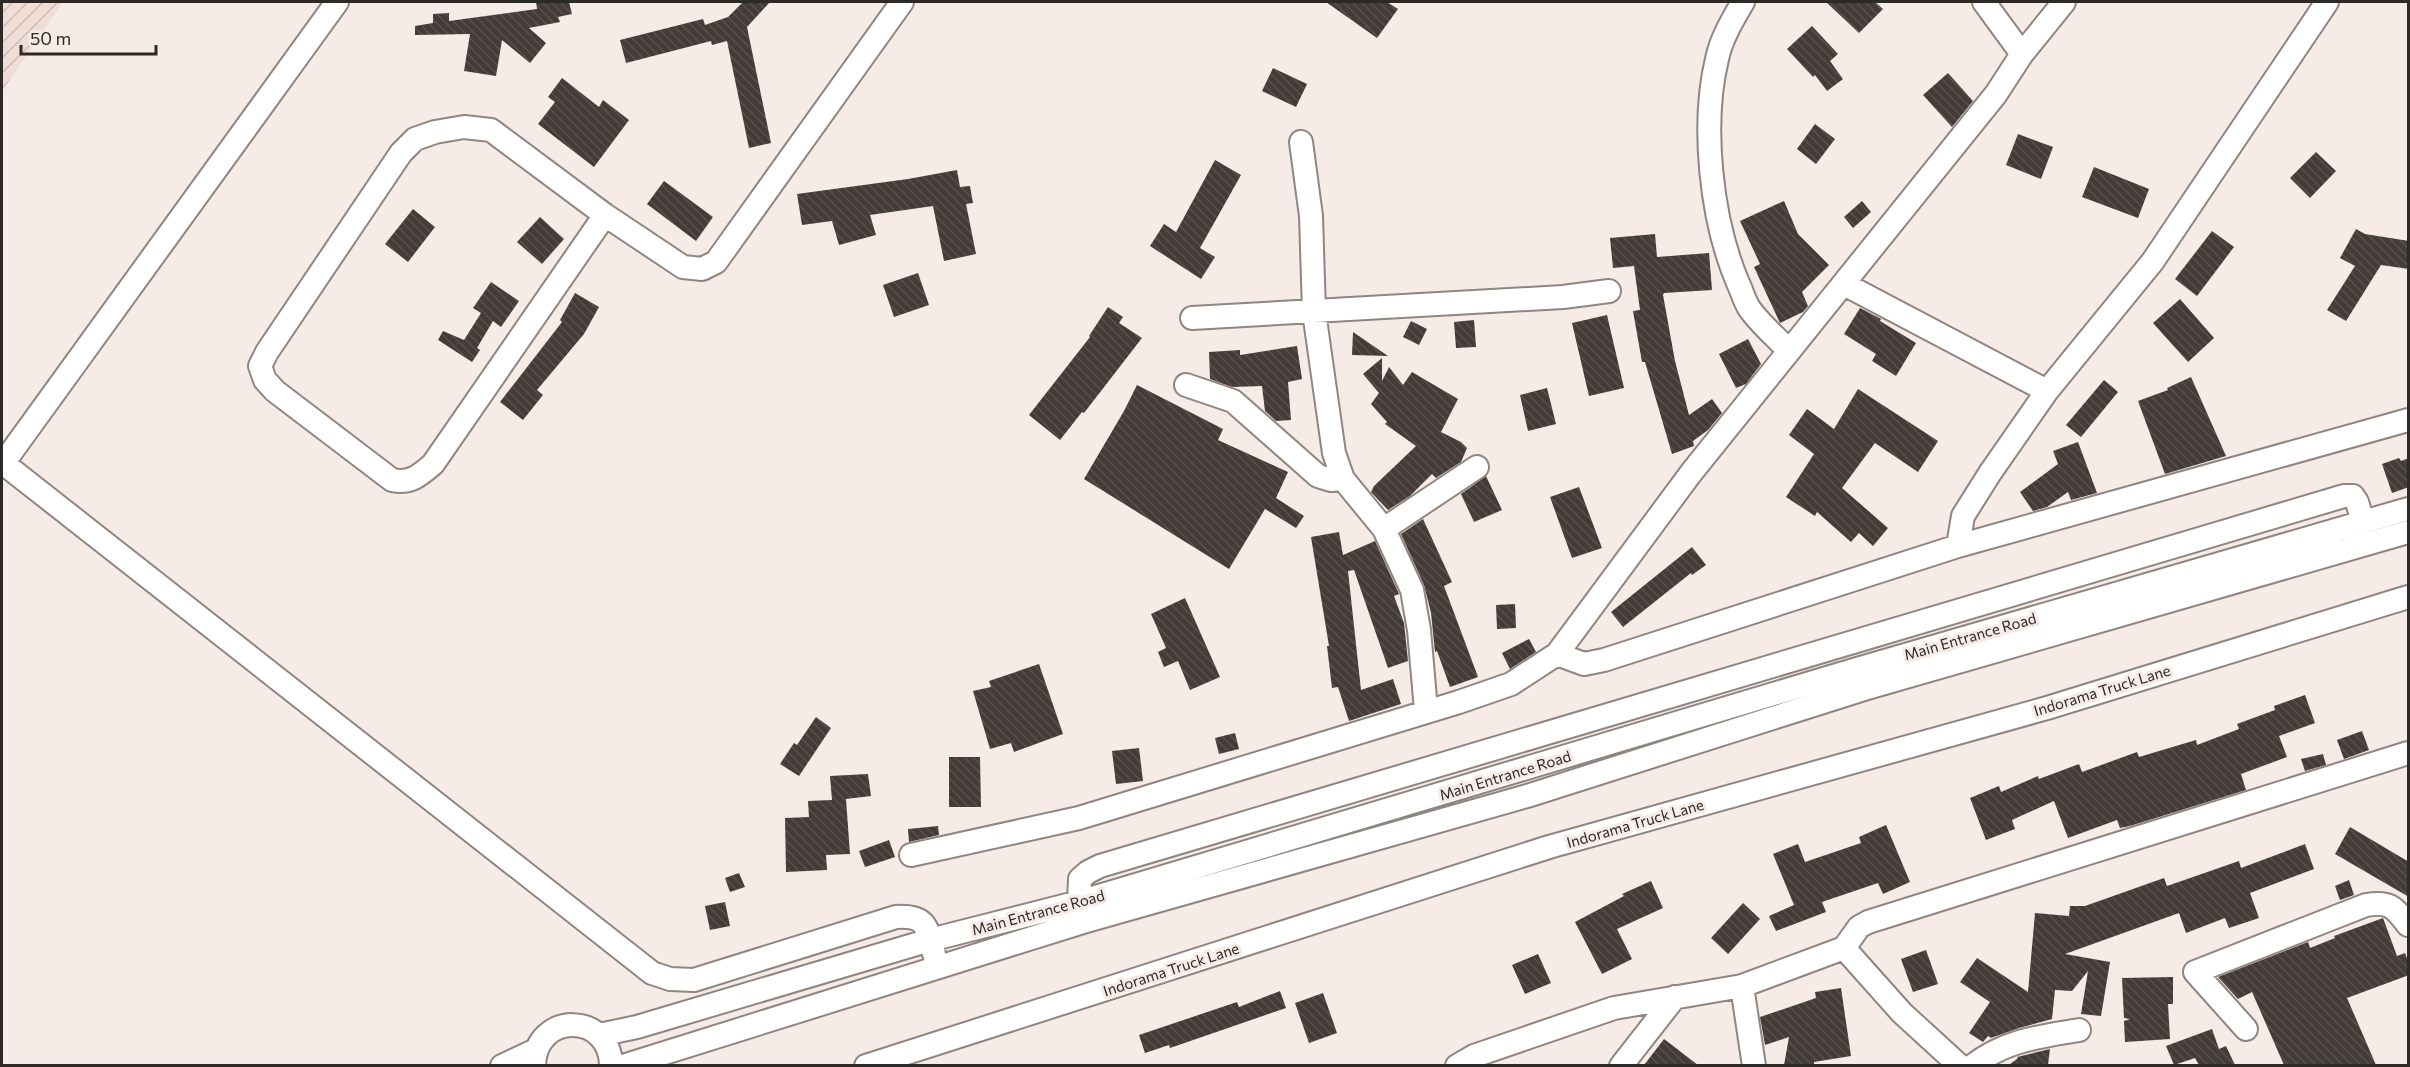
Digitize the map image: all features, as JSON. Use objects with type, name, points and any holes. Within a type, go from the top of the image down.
[{"type":"street","points":[[337,2],[2,464],[652,974],[670,979],[694,980],[896,917],[913,916],[924,923],[937,967]]},
{"type":"street","points":[[605,215],[433,464],[418,478],[403,482],[392,480],[275,391],[265,380],[260,366],[267,352],[401,153],[415,139],[435,132],[464,127],[491,130],[605,215],[683,267],[702,269],[716,262],[902,2]]},
{"type":"street","points":[[1743,2],[1732,21],[1717,57],[1711,93],[1710,164],[1716,216],[1732,268],[1749,308],[1789,351]]},
{"type":"street","points":[[1984,2],[2022,54]]},
{"type":"street","points":[[911,855],[1079,818],[1511,684],[1557,654],[1691,473],[1996,94],[2022,54],[2064,2]]},
{"type":"street","points":[[1958,546],[1963,516],[1990,473],[2047,391],[2153,261],[2327,2]]},
{"type":"street","points":[[1302,142],[1311,216],[1314,312],[1334,453],[1343,479],[1384,529],[1412,590],[1419,630],[1426,710]]},
{"type":"street","points":[[1844,284],[2047,391]]},
{"type":"street","points":[[1191,318],[1563,297],[1609,291]]},
{"type":"street","points":[[1186,385],[1233,401],[1318,476],[1331,480],[1343,479]]},
{"type":"street","points":[[1557,654],[1584,664],[1604,660],[1958,546],[2409,420]]},
{"type":"street","points":[[1384,529],[1477,467]]},
{"type":"street","points":[[1081,912],[1080,879],[1100,866],[2344,496],[2353,496],[2363,522]]},
{"type":"street","name":"Main Entrance Road","points":[[599,1035],[637,1027],[930,940],[1081,912],[1857,669],[2409,509]]},
{"type":"street","points":[[623,1065],[937,967],[1081,912],[1527,796],[1864,689],[2409,531]]},
{"type":"street","name":"Indorama Truck Lane","points":[[866,1065],[1550,848],[2036,711],[2409,597]]},
{"type":"street","points":[[1457,1065],[1474,1056],[1614,1008],[1742,986],[1844,948],[1859,927],[1868,922],[2409,753]]},
{"type":"street","points":[[2246,1029],[2195,972],[2366,905],[2382,902],[2397,910],[2409,925]]},
{"type":"street","points":[[1844,948],[1902,1013],[1960,1065]]},
{"type":"street","points":[[1742,986],[1754,1065]]},
{"type":"street","points":[[1621,1065],[1676,997]]},
{"type":"street","points":[[502,1065],[535,1058],[549,1033],[569,1024],[580,1025],[599,1035],[607,1045],[611,1065]]},
{"type":"street","points":[[1972,1065],[1988,1053],[2010,1043],[2079,1030]]},
{"type":"shaded area","points":[[2,2],[63,2],[2,91]]},
{"type":"building","points":[[536,2],[569,2],[572,14],[558,17],[560,22],[529,28],[546,43],[530,63],[502,40],[496,76],[464,71],[470,34],[415,35],[415,26],[433,23],[433,14],[449,13],[449,21],[537,9]]},
{"type":"building","points":[[743,2],[770,2],[747,27],[771,143],[749,148],[727,41],[712,45],[711,41],[626,63],[620,40],[703,19],[705,25],[728,17]]},
{"type":"building","points":[[1326,2],[1387,2],[1398,9],[1377,38]]},
{"type":"building","points":[[1826,2],[1875,2],[1883,9],[1859,33]]},
{"type":"building","points":[[1812,26],[1838,54],[1830,61],[1843,79],[1827,91],[1815,75],[1813,77],[1787,49]]},
{"type":"building","points":[[1273,68],[1307,84],[1296,107],[1262,91]]},
{"type":"building","points":[[1948,73],[1973,101],[1952,127],[1923,95]]},
{"type":"building","points":[[562,78],[599,107],[603,100],[629,120],[594,167],[538,124],[555,102],[548,97]]},
{"type":"building","points":[[1815,124],[1835,139],[1816,164],[1797,149]]},
{"type":"building","points":[[2018,134],[2053,147],[2041,179],[2006,165]]},
{"type":"building","points":[[2316,152],[2336,171],[2310,198],[2290,178]]},
{"type":"building","points":[[1215,160],[1241,175],[1200,248],[1215,257],[1201,279],[1150,246],[1164,224],[1176,232]]},
{"type":"building","points":[[2094,167],[2149,189],[2138,218],[2082,197]]},
{"type":"building","points":[[957,170],[960,187],[970,186],[973,203],[966,204],[976,254],[944,261],[933,206],[870,215],[876,235],[839,245],[832,221],[802,225],[797,194]]},
{"type":"building","points":[[664,181],[713,217],[696,241],[647,204]]},
{"type":"building","points":[[1784,201],[1798,234],[1829,265],[1802,292],[1808,306],[1803,312],[1780,323],[1754,267],[1760,264],[1740,221]]},
{"type":"building","points":[[1862,201],[1871,212],[1853,228],[1844,217]]},
{"type":"building","points":[[413,209],[435,227],[408,262],[385,244]]},
{"type":"building","points":[[540,217],[564,239],[542,264],[517,242]]},
{"type":"building","points":[[2356,229],[2365,234],[2409,241],[2409,269],[2381,265],[2346,321],[2327,310],[2355,266],[2340,258]]},
{"type":"building","points":[[2212,231],[2234,247],[2197,296],[2175,279]]},
{"type":"building","points":[[1655,234],[1657,257],[1709,253],[1712,290],[1664,293],[1663,295],[1675,361],[1689,415],[1712,399],[1722,413],[1708,430],[1693,441],[1694,446],[1672,454],[1645,362],[1642,362],[1633,311],[1640,310],[1634,266],[1613,268],[1610,238]]},
{"type":"building","points":[[918,273],[929,305],[894,317],[883,285]]},
{"type":"building","points":[[491,282],[519,301],[501,327],[493,321],[477,348],[480,350],[472,362],[438,340],[443,331],[464,340],[481,313],[473,308]]},
{"type":"building","points":[[575,293],[599,307],[584,334],[537,390],[543,395],[523,420],[500,402],[562,322],[560,320]]},
{"type":"building","points":[[2180,299],[2214,338],[2188,362],[2153,323]]},
{"type":"building","points":[[1108,307],[1123,317],[1119,323],[1142,338],[1060,440],[1029,415],[1090,337]]},
{"type":"building","points":[[1860,308],[1881,319],[1880,321],[1916,343],[1896,376],[1872,361],[1876,354],[1844,334]]},
{"type":"building","points":[[1607,315],[1624,388],[1589,396],[1572,323]]},
{"type":"building","points":[[1474,320],[1476,347],[1456,348],[1454,322]]},
{"type":"building","points":[[1411,321],[1427,329],[1419,345],[1403,337]]},
{"type":"building","points":[[1353,332],[1388,356],[1352,355]]},
{"type":"building","points":[[1748,339],[1761,364],[1746,384],[1736,388],[1719,354]]},
{"type":"building","points":[[1297,346],[1302,379],[1288,382],[1291,420],[1276,421],[1265,411],[1262,386],[1232,387],[1210,379],[1209,352],[1240,350],[1240,355]]},
{"type":"building","points":[[1382,358],[1382,381],[1389,367],[1403,385],[1412,372],[1458,399],[1441,432],[1461,442],[1467,448],[1461,462],[1436,478],[1432,474],[1410,496],[1388,510],[1371,492],[1374,486],[1416,446],[1385,424],[1387,422],[1371,404],[1379,393],[1363,374]]},
{"type":"building","points":[[2191,377],[2226,456],[2165,474],[2138,401],[2168,390],[2167,388]]},
{"type":"building","points":[[2104,380],[2118,392],[2081,437],[2066,425]]},
{"type":"building","points":[[1137,385],[1223,429],[1218,440],[1288,472],[1276,498],[1304,516],[1296,528],[1265,509],[1229,569],[1084,479]]},
{"type":"building","points":[[1547,388],[1556,424],[1528,431],[1520,395]]},
{"type":"building","points":[[1858,389],[1938,441],[1918,472],[1875,443],[1842,488],[1888,528],[1873,546],[1859,533],[1851,542],[1817,512],[1815,516],[1786,497],[1814,454],[1789,435],[1807,409],[1834,429]]},
{"type":"building","points":[[2078,442],[2097,493],[2071,500],[2068,492],[2047,507],[2033,511],[2020,492],[2058,464],[2053,451]]},
{"type":"building","points":[[2399,458],[2401,461],[2409,458],[2409,487],[2392,493],[2382,464]]},
{"type":"building","points":[[1486,476],[1502,510],[1474,522],[1461,494]]},
{"type":"building","points":[[1579,487],[1602,548],[1572,558],[1550,497]]},
{"type":"building","points":[[1423,519],[1452,582],[1444,586],[1478,677],[1450,687],[1437,651],[1435,652],[1431,613],[1424,585],[1401,534]]},
{"type":"building","points":[[1339,532],[1343,555],[1375,541],[1399,594],[1394,596],[1404,623],[1408,661],[1388,668],[1354,570],[1348,571],[1361,690],[1393,679],[1401,704],[1349,721],[1338,687],[1332,688],[1327,646],[1329,646],[1311,537]]},
{"type":"building","points":[[1692,547],[1706,565],[1692,575],[1691,573],[1623,627],[1611,612]]},
{"type":"building","points":[[1185,598],[1220,677],[1190,690],[1178,661],[1164,667],[1158,652],[1166,648],[1151,614]]},
{"type":"building","points":[[1515,604],[1516,628],[1497,629],[1496,605]]},
{"type":"building","points":[[1529,639],[1536,652],[1510,669],[1502,653]]},
{"type":"building","points":[[1039,664],[1063,734],[1014,752],[1011,743],[990,749],[973,691],[991,687],[989,681]]},
{"type":"building","points":[[2305,695],[2315,723],[2279,736],[2287,757],[2241,774],[2246,790],[2130,826],[2120,828],[2117,820],[2068,838],[2054,801],[2012,820],[2015,829],[1986,840],[1970,798],[1999,786],[2001,792],[2038,776],[2039,779],[2079,764],[2082,772],[2137,752],[2139,757],[2196,740],[2197,745],[2239,729],[2237,724],[2275,710],[2274,706]]},
{"type":"building","points":[[816,717],[831,728],[799,776],[780,764],[794,743],[797,745]]},
{"type":"building","points":[[2362,731],[2369,750],[2344,759],[2337,740]]},
{"type":"building","points":[[1235,733],[1239,749],[1219,754],[1215,738]]},
{"type":"building","points":[[1139,748],[1143,781],[1116,784],[1112,751]]},
{"type":"building","points":[[2323,754],[2326,765],[2305,771],[2301,759]]},
{"type":"building","points":[[949,757],[980,757],[981,807],[949,807]]},
{"type":"building","points":[[868,774],[871,796],[846,799],[850,854],[826,855],[827,870],[786,872],[785,818],[809,817],[808,801],[832,800],[830,776]]},
{"type":"building","points":[[1886,825],[1910,882],[1883,894],[1878,883],[1822,902],[1826,912],[1776,931],[1769,916],[1794,905],[1773,854],[1798,844],[1805,862],[1861,843],[1859,837]]},
{"type":"building","points":[[938,826],[939,835],[909,842],[908,829]]},
{"type":"building","points":[[2350,827],[2409,862],[2409,897],[2335,854]]},
{"type":"building","points":[[889,840],[895,857],[865,867],[859,851]]},
{"type":"building","points":[[2305,844],[2314,869],[2250,893],[2259,918],[2229,928],[2225,918],[2186,933],[2179,913],[2065,954],[2110,962],[2101,1016],[2081,1014],[2088,971],[2072,991],[2055,990],[2052,1019],[1991,1038],[1988,1036],[1983,1042],[1969,1033],[1990,1002],[1960,982],[1977,958],[2028,992],[2035,913],[2069,916],[2070,906],[2085,906],[2164,878],[2167,886],[2239,861],[2241,868]]},
{"type":"building","points":[[739,873],[745,887],[730,892],[725,878]]},
{"type":"building","points":[[2349,880],[2354,895],[2340,900],[2335,886]]},
{"type":"building","points":[[1651,881],[1663,908],[1617,929],[1632,959],[1602,974],[1575,922],[1624,896],[1622,894]]},
{"type":"building","points":[[725,902],[730,926],[710,930],[705,906]]},
{"type":"building","points":[[1743,903],[1760,919],[1728,954],[1711,938]]},
{"type":"building","points":[[2383,918],[2397,956],[2405,953],[2409,963],[2409,975],[2347,998],[2376,1065],[2284,1065],[2252,992],[2238,999],[2218,977],[2308,942],[2310,948],[2335,938],[2334,936]]},
{"type":"building","points":[[1926,950],[1938,984],[1913,992],[1901,959]]},
{"type":"building","points":[[1538,954],[1551,983],[1525,994],[1512,965]]},
{"type":"building","points":[[2173,977],[2173,1004],[2168,1004],[2170,1039],[2125,1042],[2124,1021],[2130,1019],[2124,1018],[2122,978]]},
{"type":"building","points":[[1841,988],[1851,1056],[1814,1062],[1814,1065],[1784,1065],[1789,1037],[1765,1045],[1760,1017],[1816,998],[1815,992]]},
{"type":"building","points":[[1280,991],[1286,1008],[1170,1048],[1169,1045],[1145,1053],[1139,1035],[1237,1002],[1239,1007]]},
{"type":"building","points":[[1323,993],[1337,1033],[1309,1043],[1295,1003]]},
{"type":"building","points":[[2212,1029],[2219,1049],[2226,1046],[2235,1065],[2199,1065],[2195,1058],[2174,1065],[2166,1046]]},
{"type":"building","points":[[1664,1039],[1698,1065],[1644,1065]]},
{"type":"building","points":[[2050,1049],[2048,1065],[2009,1065],[2017,1057]]}]
